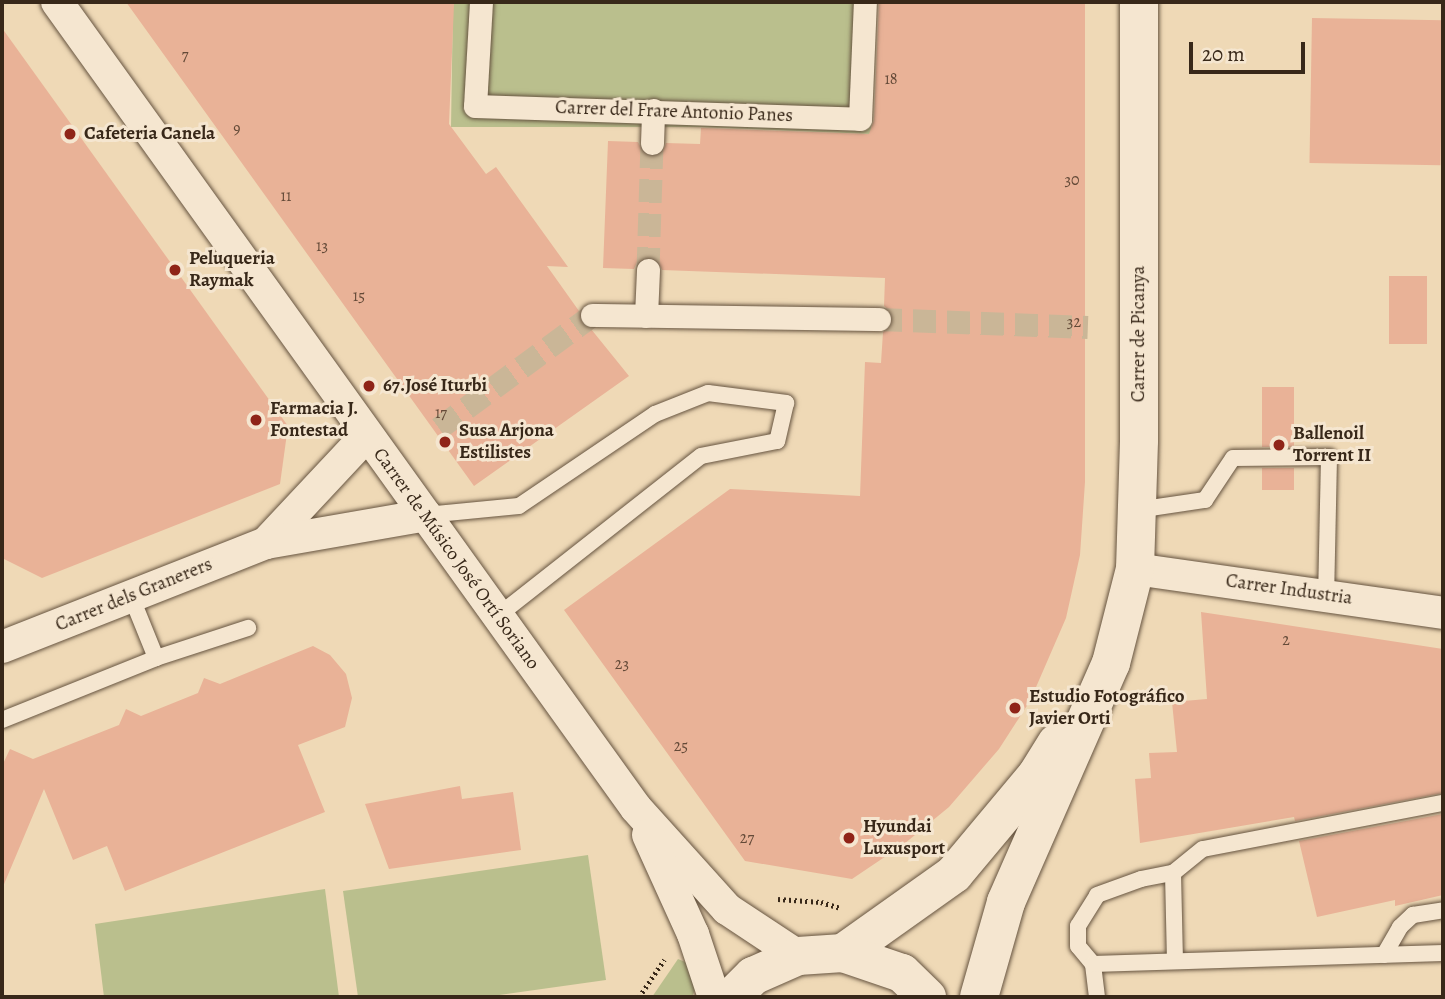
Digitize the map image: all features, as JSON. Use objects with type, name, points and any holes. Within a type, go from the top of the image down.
[{"type":"street","name":"Carrer de Músico José Ortí Soriano","points":[[57,2],[366,436],[426,515],[636,808],[727,909],[798,956]]},
{"type":"street","name":"Carrer del Frare Antonio Panes","points":[[481,2],[475,106],[653,110],[860,120],[865,2]]},
{"type":"street","name":"Carrer de Picanya","points":[[979,997],[1006,902],[1111,663],[1135,569],[1139,2]]},
{"type":"street","points":[[652,143],[653,110]]},
{"type":"street","points":[[646,316],[648,270]]},
{"type":"street","points":[[592,315],[879,319]]},
{"type":"street","name":"Carrer dels Granerers","points":[[266,543],[366,436]]},
{"type":"street","name":"Carrer dels Granerers","points":[[4,643],[266,543],[426,515]]},
{"type":"street","name":"Carrer Industria","points":[[1135,569],[1443,613]]},
{"type":"street","name":"Carrer de Picanya","points":[[843,953],[954,874],[1035,776],[1111,663]]},
{"type":"street","name":"Carrer de Músico José Ortí Soriano","points":[[636,808],[693,933],[714,997]]},
{"type":"street","points":[[732,997],[753,976],[798,956],[843,953],[902,973],[927,997]]},
{"type":"lane","points":[[426,515],[519,506],[655,414],[708,393],[786,403],[777,442],[701,456],[498,615]]},
{"type":"lane","points":[[1137,510],[1205,499],[1233,457],[1329,457],[1326,596]]},
{"type":"lane","points":[[131,596],[156,658]]},
{"type":"lane","points":[[2,720],[156,658],[248,628]]},
{"type":"lane","points":[[1097,997],[1093,964],[1078,946],[1078,926],[1097,895],[1141,879],[1172,873],[1203,849],[1443,803]]},
{"type":"lane","points":[[1172,873],[1175,961]]},
{"type":"lane","points":[[1384,955],[1400,926],[1413,915],[1443,910]]},
{"type":"lane","points":[[1093,964],[1443,953]]},
{"type":"path","points":[[639,997],[671,951]]},
{"type":"green space","points":[[453,2],[876,2],[871,134],[701,127],[451,127]]},
{"type":"green space","points":[[588,855],[606,980],[485,997],[358,997],[343,891]]},
{"type":"green space","points":[[325,889],[339,997],[104,997],[95,924]]},
{"type":"green space","points":[[678,959],[690,964],[696,987],[692,997],[652,997]]},
{"type":"building","points":[[126,2],[454,4],[449,124],[486,174],[496,167],[568,267],[547,266],[579,311],[580,322],[591,329],[629,376],[474,486]]},
{"type":"building","points":[[879,2],[1085,2],[1085,482],[1080,555],[1066,618],[1030,701],[999,749],[949,807],[904,844],[852,879],[745,861],[564,610],[730,489],[860,496],[865,362],[881,363],[883,332],[891,327],[893,320],[891,312],[884,306],[885,278],[662,270],[656,259],[648,256],[637,262],[634,269],[603,268],[608,141],[638,142],[644,154],[652,157],[663,151],[666,143],[700,144],[701,128],[869,134],[874,120]]},
{"type":"building","points":[[1312,18],[1443,20],[1440,165],[1309,163]]},
{"type":"building","points":[[2,28],[288,426],[280,484],[42,578],[2,558]]},
{"type":"building","points":[[1389,276],[1427,276],[1427,344],[1389,344]]},
{"type":"building","points":[[1262,387],[1294,387],[1294,447],[1262,447]]},
{"type":"building","points":[[1262,468],[1294,468],[1294,490],[1262,490]]},
{"type":"building","points":[[1201,612],[1443,649],[1443,793],[1295,821],[1294,817],[1140,843],[1135,779],[1151,778],[1149,753],[1177,752],[1172,702],[1207,699]]},
{"type":"building","points":[[313,646],[330,655],[346,674],[352,698],[345,727],[298,745],[325,812],[125,891],[107,846],[73,860],[44,789],[2,889],[2,766],[10,749],[33,759],[119,725],[126,709],[141,716],[198,693],[204,678],[220,684]]},
{"type":"building","points":[[460,786],[462,799],[513,792],[521,850],[389,869],[365,804]]},
{"type":"building","points":[[1443,814],[1443,895],[1395,906],[1395,900],[1317,917],[1299,841]]},
{"type":"tunnel","points":[[648,270],[652,143]]},
{"type":"tunnel","points":[[439,428],[592,315]]},
{"type":"tunnel","points":[[879,319],[1088,327]]},
{"type":"place","name":"Cafeteria Canela","points":[[70,134]]},
{"type":"place","name":"Peluqueria Raymak","points":[[175,270]]},
{"type":"place","name":"67.José Iturbi","points":[[369,386]]},
{"type":"place","name":"Farmacia J. Fontestad","points":[[256,420]]},
{"type":"place","name":"Susa Arjona Estilistes","points":[[445,442]]},
{"type":"place","name":"Ballenoil Torrent II","points":[[1279,445]]},
{"type":"place","name":"Estudio Fotográfico Javier Orti","points":[[1015,708]]},
{"type":"place","name":"Hyundai Luxusport","points":[[849,838]]}]
